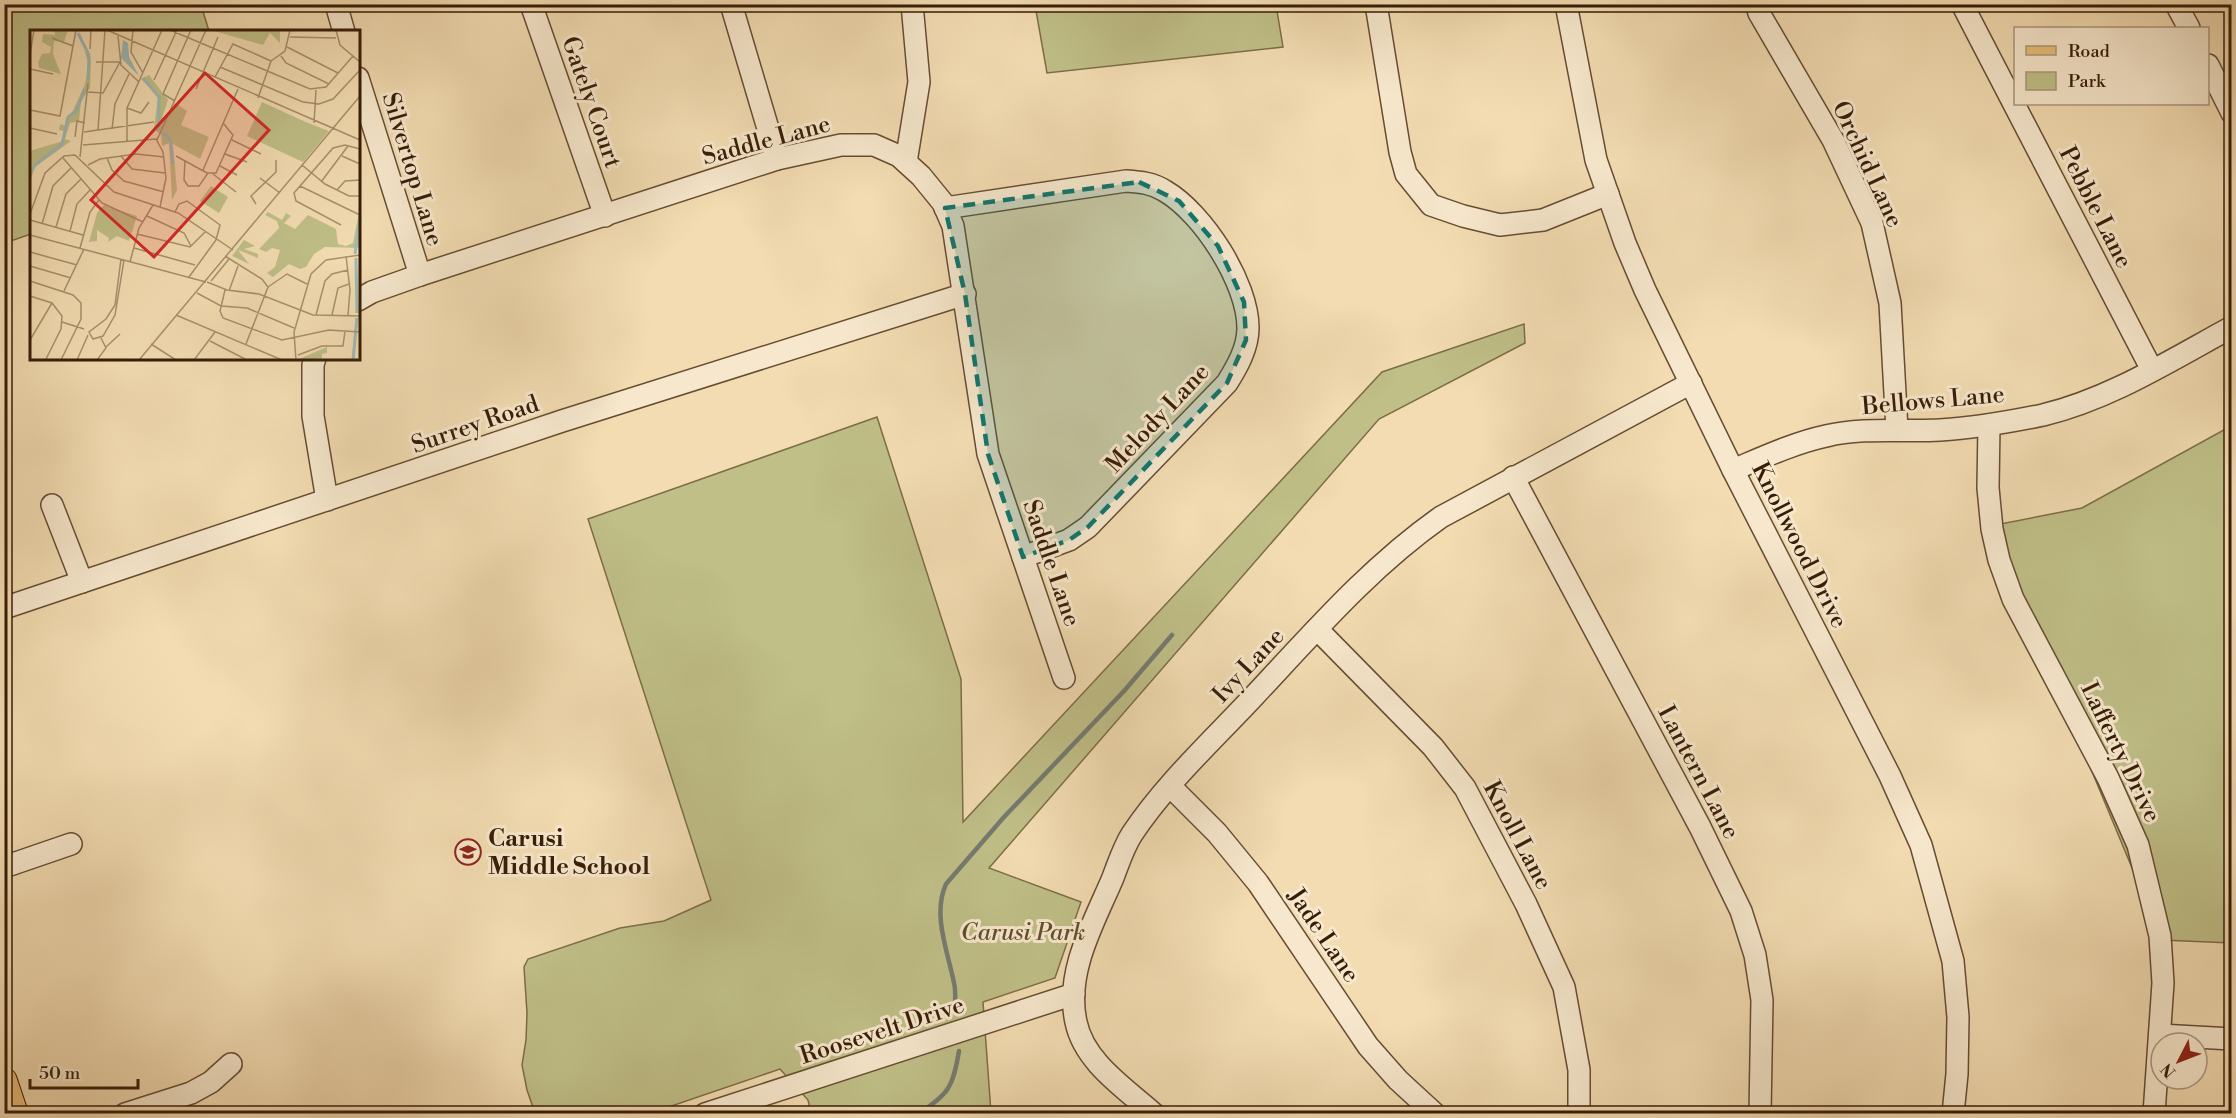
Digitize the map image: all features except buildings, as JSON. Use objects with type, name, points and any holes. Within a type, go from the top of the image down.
[{"type":"main road","points":[[4,1081],[15,1113]]},
{"type":"street","points":[[336,4],[343,30]]},
{"type":"street","name":"Gately Court","points":[[531,4],[605,216]]},
{"type":"street","points":[[730,4],[777,159]]},
{"type":"street","points":[[906,162],[919,82],[912,4]]},
{"type":"street","points":[[1376,4],[1400,152],[1406,174],[1431,205],[1500,225],[1543,220],[1608,194]]},
{"type":"street","name":"Knollwood Drive","points":[[1566,4],[1596,160],[1625,243],[1733,470],[1890,776],[1921,845],[1953,961],[1958,1017],[1957,1074],[1953,1113]]},
{"type":"street","name":"Orchid Lane","points":[[1756,4],[1759,13],[1833,140],[1872,223],[1890,303],[1898,430]]},
{"type":"street","name":"Pebble Lane","points":[[1962,4],[2014,104]]},
{"type":"street","points":[[2176,4],[2188,27]]},
{"type":"street","points":[[2209,67],[2232,113]]},
{"type":"street","name":"Silvertop Lane","points":[[360,84],[420,275]]},
{"type":"street","name":"Pebble Lane","points":[[2014,105],[2152,370]]},
{"type":"street","name":"Saddle Lane","points":[[360,299],[372,292],[420,275],[777,159],[841,145],[874,145],[899,156],[921,176],[945,208],[953,226],[988,454],[1064,678]]},
{"type":"street","name":"Melody Lane","points":[[945,208],[1126,181],[1153,185],[1179,201],[1208,232],[1228,263],[1244,302],[1248,327],[1246,340],[1236,368],[1227,383],[1088,528],[1069,540],[1023,557]]},
{"type":"street","name":"Surrey Road","points":[[4,608],[562,422],[965,294]]},
{"type":"street","name":"Bellows Lane","points":[[1733,470],[1794,445],[1828,435],[1872,430],[1941,430],[1989,425],[2043,415],[2088,401],[2232,327]]},
{"type":"street","points":[[314,360],[313,416],[327,500]]},
{"type":"street","name":"Ivy Lane","points":[[1154,1113],[1104,1070],[1084,1044],[1075,1020],[1076,972],[1086,939],[1131,836],[1170,786],[1359,584],[1411,538],[1441,517],[1513,477],[1691,383]]},
{"type":"street","name":"Lafferty Drive","points":[[1989,425],[1988,488],[1992,529],[1999,560],[2013,599],[2108,778],[2138,845],[2160,936],[2163,983],[2160,1031]]},
{"type":"street","name":"Lantern Lane","points":[[1513,477],[1700,827],[1741,911],[1755,955],[1762,1000],[1760,1113]]},
{"type":"street","points":[[52,505],[82,582]]},
{"type":"street","name":"Knoll Lane","points":[[1317,629],[1433,747],[1465,788],[1526,904],[1564,987],[1579,1070],[1579,1113]]},
{"type":"street","name":"Jade Lane","points":[[1170,786],[1217,833],[1258,883],[1368,1046],[1398,1080],[1435,1113]]},
{"type":"street","points":[[4,867],[71,844]]},
{"type":"street","name":"Roosevelt Drive","points":[[705,1113],[1074,993]]},
{"type":"street","points":[[2209,1038],[2232,1039]]},
{"type":"street","points":[[125,1113],[191,1093],[212,1082],[231,1064]]},
{"type":"street","name":"Lafferty Drive","points":[[2154,1113],[2156,1091]]},
{"type":"highlighted area","points":[[1139,182],[1179,201],[1218,246],[1244,302],[1246,340],[1227,383],[1088,527],[1069,540],[1023,557],[988,454],[965,294],[945,208]]},
{"type":"green space","points":[[4,5],[201,5],[209,30],[30,30],[30,234],[5,243]]},
{"type":"green space","points":[[1035,5],[1276,5],[1283,47],[1047,73]]},
{"type":"green space","name":"Carusi Park","points":[[1524,324],[1525,343],[1379,419],[989,868],[1081,902],[1055,978],[983,1002],[991,1113],[811,1113],[808,1100],[780,1069],[651,1113],[535,1113],[522,1065],[527,1013],[524,967],[528,959],[620,928],[664,921],[711,900],[588,519],[877,417],[961,679],[963,822],[1382,372]]},
{"type":"green space","points":[[2231,426],[2231,943],[2162,940],[1990,526],[2082,508]]},
{"type":"waterway","points":[[955,1007],[955,986],[942,934],[940,908],[946,884],[1004,817],[1124,691],[1172,635]]},
{"type":"waterway","points":[[918,1114],[937,1101],[948,1088],[952,1081],[959,1051]]},
{"type":"place","name":"Carusi Middle School","points":[[468,852]]}]
